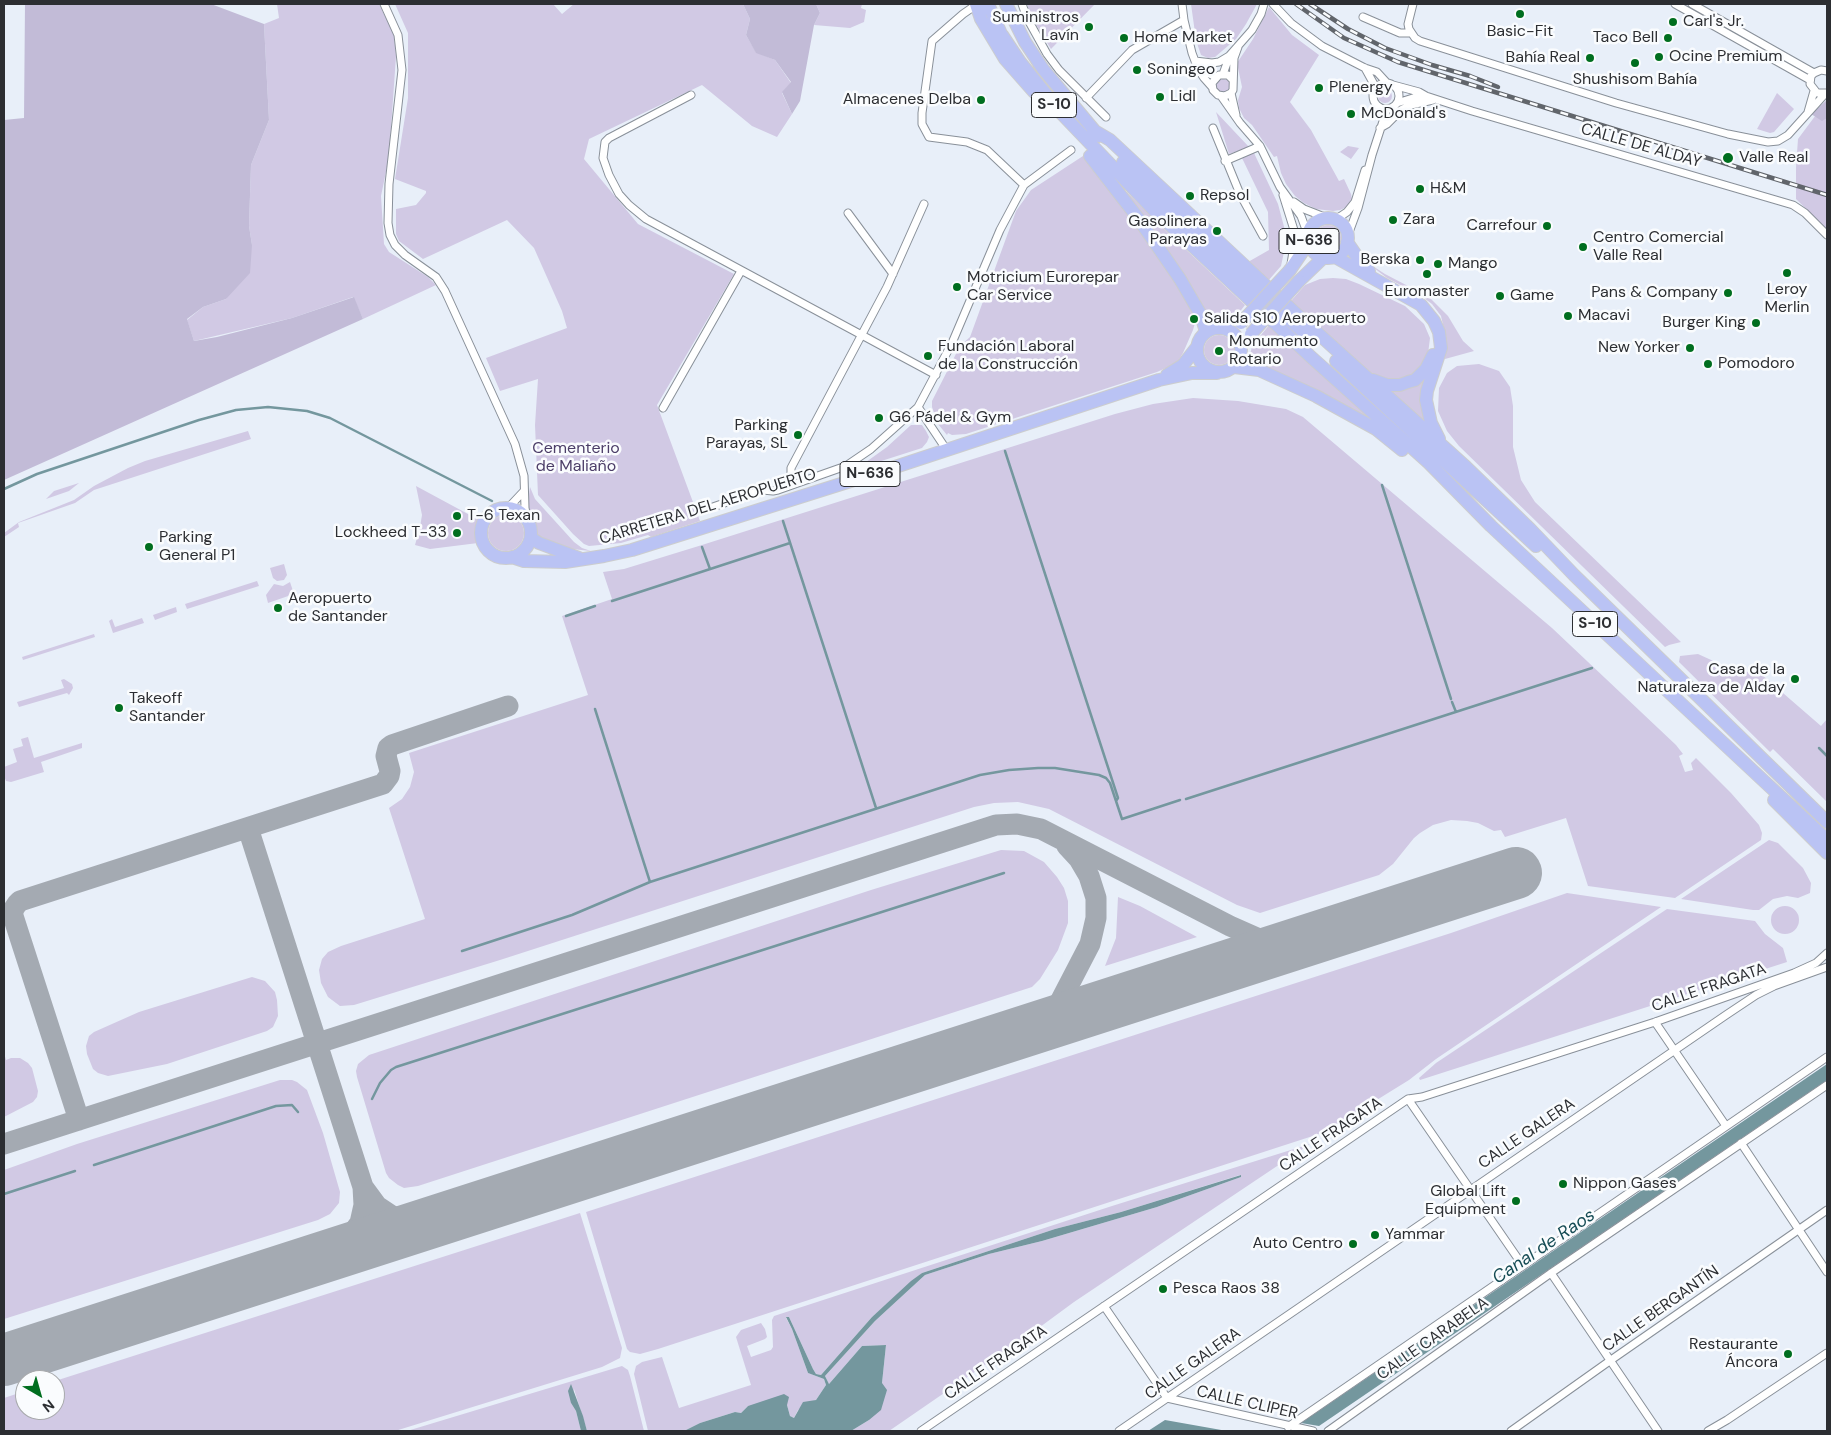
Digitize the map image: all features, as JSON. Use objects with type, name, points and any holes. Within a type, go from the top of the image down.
[{"type":"highway","name":"S-10","points":[[1006,4],[1025,42],[1043,69],[1094,130],[1160,201],[1533,543],[1574,575],[1827,822]]},
{"type":"highway","name":"S-10","points":[[976,5],[1002,35],[1020,62],[1062,114],[1153,209],[1311,357],[1429,463],[1491,526],[1827,840]]},
{"type":"highway","points":[[976,5],[981,19],[1005,59],[1106,175],[1138,218],[1180,279],[1201,315],[1206,332],[1216,328],[1230,331],[1237,338],[1241,346]]},
{"type":"highway","points":[[1002,35],[1010,55],[1033,90]]},
{"type":"highway","points":[[1094,130],[1110,140],[1450,453],[1530,529],[1574,575]]},
{"type":"highway","name":"N-636","points":[[1217,373],[1234,367],[1240,357],[1241,346],[1250,334],[1299,281],[1329,257],[1343,251],[1348,239],[1342,224],[1331,219],[1315,223],[1309,238],[1290,270],[1242,323],[1230,331]]},
{"type":"highway","name":"N-636","points":[[1309,238],[1315,253],[1329,257]]},
{"type":"highway","points":[[1348,239],[1360,261],[1380,282]]},
{"type":"highway","points":[[1329,257],[1421,305],[1434,321],[1439,332],[1441,348],[1427,391],[1427,408],[1431,423],[1438,437],[1450,453]]},
{"type":"highway","points":[[1363,374],[1376,382],[1387,385],[1400,385],[1419,376],[1426,369],[1434,352],[1436,336],[1434,321]]},
{"type":"highway","name":"N-636","points":[[1197,346],[1206,332]]},
{"type":"highway","points":[[1197,346],[1197,356],[1201,364],[1208,370],[1217,373]]},
{"type":"highway","name":"CARRETERA DEL AEROPUERTO","points":[[1159,380],[1183,366],[1197,346]]},
{"type":"highway","points":[[1234,367],[1259,370],[1316,396],[1376,430],[1392,441],[1491,526]]},
{"type":"highway","name":"CARRETERA DEL AEROPUERTO","points":[[580,558],[604,556],[632,550],[895,467],[1159,380],[1192,373],[1217,373]]},
{"type":"highway","points":[[508,508],[516,509],[527,518],[531,531],[531,538],[524,550],[512,557]]},
{"type":"highway","name":"N-636","points":[[508,508],[493,511],[483,522],[481,536],[487,549],[492,554],[524,561],[564,562],[580,558]]},
{"type":"highway","name":"N-636","points":[[531,538],[546,546],[580,558]]},
{"type":"highway","points":[[1718,715],[1790,777],[1827,812]]},
{"type":"highway","points":[[1731,752],[1759,784],[1827,853]]},
{"type":"street","points":[[384,4],[398,35],[402,70],[389,184],[388,223],[390,235],[395,245],[405,255],[436,277],[445,291],[515,444],[525,483],[524,508],[527,518]]},
{"type":"street","points":[[1022,4],[1042,47],[1059,70],[1106,117]]},
{"type":"street","points":[[1182,4],[1184,20],[1195,61],[1204,78],[1212,86],[1215,93],[1221,96],[1236,118],[1260,146],[1280,187],[1294,230],[1295,239],[1290,270]]},
{"type":"street","points":[[1195,61],[1212,63],[1225,60],[1252,30],[1264,4]]},
{"type":"street","name":"CALLE DE ALDAY","points":[[1273,4],[1291,23],[1322,46],[1381,75],[1391,85],[1793,205],[1805,213],[1827,235]]},
{"type":"street","points":[[1413,4],[1408,24],[1411,33],[1420,41],[1616,103],[1712,130],[1778,142],[1788,135],[1826,93]]},
{"type":"street","points":[[1675,4],[1812,76]]},
{"type":"street","points":[[1692,4],[1812,76]]},
{"type":"street","points":[[976,5],[932,41],[922,124],[924,131],[929,137],[967,142],[987,150],[1024,185]]},
{"type":"street","points":[[1364,16],[1400,33],[1411,33]]},
{"type":"street","points":[[1086,98],[1132,50],[1184,20]]},
{"type":"street","points":[[1236,118],[1231,93],[1234,86],[1232,79],[1234,58],[1238,47]]},
{"type":"street","points":[[1212,86],[1230,55]]},
{"type":"street","points":[[1195,61],[1208,73],[1228,75],[1232,79]]},
{"type":"street","points":[[1364,68],[1376,88]]},
{"type":"street","points":[[1826,93],[1817,93],[1810,84],[1812,76],[1821,70],[1827,71]]},
{"type":"street","points":[[1380,128],[1379,107],[1374,100],[1376,88],[1382,84],[1391,85],[1399,95],[1397,103]]},
{"type":"street","points":[[1808,112],[1814,91]]},
{"type":"street","points":[[1221,96],[1231,93]]},
{"type":"street","points":[[691,95],[609,138],[605,142],[603,158],[619,194],[634,210],[646,219],[936,375]]},
{"type":"street","points":[[1348,239],[1387,109],[1397,103],[1426,96]]},
{"type":"street","name":"CALLE DE ALDAY","points":[[1380,128],[1387,124],[1395,114],[1411,104],[1437,100]]},
{"type":"street","points":[[1379,107],[1387,109]]},
{"type":"street","points":[[1213,128],[1240,194],[1263,236]]},
{"type":"street","points":[[1225,160],[1260,146]]},
{"type":"street","points":[[707,509],[762,490],[772,491],[846,466],[871,449],[918,408],[968,307],[1000,230],[1024,185],[1070,150]]},
{"type":"street","points":[[1288,198],[1304,208],[1331,219],[1347,212],[1355,202],[1361,179],[1372,155]]},
{"type":"street","points":[[1280,187],[1301,216],[1309,238]]},
{"type":"street","points":[[791,484],[791,468],[893,274],[924,204]]},
{"type":"street","points":[[848,213],[893,274]]},
{"type":"street","points":[[663,408],[741,271]]},
{"type":"street","points":[[918,408],[946,449]]},
{"type":"street","points":[[508,508],[524,491]]},
{"type":"street","points":[[1808,971],[1827,953]]},
{"type":"street","name":"CALLE GALERA","points":[[1119,1431],[1675,1050],[1723,1007],[1764,991],[1827,961]]},
{"type":"street","name":"CALLE GALERA","points":[[1808,971],[1827,966]]},
{"type":"street","name":"CALLE FRAGATA","points":[[921,1431],[1408,1099],[1422,1097],[1655,1022],[1723,1007],[1808,971]]},
{"type":"street","points":[[1655,1022],[1726,1126]]},
{"type":"street","points":[[1288,1427],[1827,1057]]},
{"type":"street","name":"CALLE CARABELA","points":[[1328,1431],[1551,1273],[1827,1085]]},
{"type":"street","points":[[1408,1099],[1523,1266]]},
{"type":"street","points":[[1741,1143],[1827,1272]]},
{"type":"street","name":"CALLE BERGANTÍN","points":[[1511,1431],[1827,1210]]},
{"type":"street","points":[[1551,1273],[1658,1431]]},
{"type":"street","points":[[1104,1306],[1167,1398]]},
{"type":"street","points":[[1708,1431],[1827,1352]]},
{"type":"street","name":"CALLE CLIPER","points":[[1167,1398],[1288,1427],[1314,1431]]},
{"type":"street","points":[[1716,1431],[1727,1420]]},
{"type":"green space","points":[[277,4],[379,4],[394,35],[396,56],[389,157],[381,196],[384,244],[389,252],[428,277],[436,285],[363,319],[353,297],[292,318],[194,341],[187,320],[203,307],[226,299],[252,245],[249,226],[251,165],[269,120],[264,24],[279,18]]},
{"type":"green space","name":"Cementerio de Maliaño","points":[[395,4],[553,4],[562,14],[574,4],[743,4],[750,19],[746,35],[756,52],[775,60],[791,83],[782,93],[792,114],[777,137],[752,126],[702,85],[589,139],[584,159],[638,224],[734,274],[657,405],[700,521],[651,537],[648,535],[621,543],[589,546],[573,534],[538,495],[535,425],[538,379],[500,391],[486,358],[567,328],[562,311],[534,248],[507,220],[423,259],[399,241],[396,234],[396,209],[416,205],[426,191],[395,179],[408,98],[408,33]]},
{"type":"green space","points":[[816,4],[862,4],[861,8],[866,10],[864,22],[850,28],[814,25],[820,13]]},
{"type":"green space","points":[[1027,4],[1095,4],[1051,49],[1030,15]]},
{"type":"green space","points":[[1191,4],[1257,4],[1236,39],[1215,57],[1208,58],[1201,55],[1196,40]]},
{"type":"green space","points":[[1269,7],[1292,35],[1319,55],[1290,102],[1311,130],[1339,181],[1344,179],[1351,194],[1352,199],[1347,207],[1340,210],[1316,209],[1295,196],[1281,173],[1277,156],[1274,157],[1252,125],[1244,118],[1239,108],[1238,100],[1242,87],[1237,63],[1253,39]]},
{"type":"green space","points":[[1220,79],[1226,79],[1230,86],[1226,93],[1220,93],[1216,89],[1216,83]]},
{"type":"green space","points":[[1385,89],[1390,91],[1392,96],[1390,101],[1385,103],[1380,101],[1378,96],[1380,91]]},
{"type":"green space","points":[[1777,93],[1794,109],[1774,132],[1770,133],[1757,129]]},
{"type":"green space","points":[[1827,100],[1827,229],[1796,199],[1796,167],[1798,139]]},
{"type":"green space","points":[[1216,112],[1249,147],[1229,154]]},
{"type":"green space","points":[[1348,146],[1359,148],[1351,159],[1340,152]]},
{"type":"green space","points":[[1254,153],[1278,204],[1287,238],[1281,266],[1268,281],[1248,262],[1269,250],[1268,212],[1242,158]]},
{"type":"green space","points":[[1083,156],[1107,184],[1163,263],[1196,317],[1193,319],[1195,323],[1193,330],[1183,353],[1177,363],[1157,372],[966,434],[952,435],[948,433],[947,435],[938,424],[932,407],[932,401],[960,346],[970,337],[1016,211],[1031,190]]},
{"type":"green space","points":[[1127,192],[1245,305],[1235,318],[1208,316],[1188,282]]},
{"type":"green space","points":[[1328,225],[1337,229],[1341,238],[1337,247],[1328,251],[1319,247],[1315,238],[1319,229]]},
{"type":"green space","points":[[1365,261],[1385,274],[1429,297],[1448,316],[1463,341],[1474,351],[1445,359],[1446,338],[1441,316],[1432,304],[1420,295],[1387,278]]},
{"type":"green space","points":[[1320,279],[1346,279],[1359,284],[1405,306],[1424,324],[1430,338],[1428,354],[1424,364],[1412,375],[1394,380],[1377,376],[1369,372],[1290,302],[1305,285]]},
{"type":"green space","points":[[1270,324],[1374,422],[1249,360],[1252,346]]},
{"type":"green space","points":[[1219,335],[1230,339],[1234,350],[1230,361],[1219,365],[1208,361],[1204,350],[1208,339]]},
{"type":"green space","points":[[1479,364],[1499,371],[1510,387],[1513,406],[1513,447],[1521,480],[1535,502],[1681,642],[1665,647],[1459,446],[1447,431],[1438,411],[1439,388],[1447,373],[1457,366]]},
{"type":"green space","points":[[1428,375],[1428,427],[1383,389]]},
{"type":"green space","points":[[1193,398],[1238,401],[1286,409],[1303,417],[1552,628],[1676,745],[1683,754],[1679,756],[1685,772],[1693,770],[1691,763],[1696,758],[1731,793],[1759,825],[1762,833],[1761,840],[1675,898],[1588,886],[1566,818],[1505,837],[1501,830],[1494,831],[1478,823],[1451,820],[1433,825],[1420,833],[1393,864],[1379,875],[1260,913],[1237,905],[1049,809],[1018,802],[994,803],[974,807],[500,960],[354,1005],[340,1006],[328,997],[321,983],[319,970],[322,959],[328,952],[425,919],[389,808],[402,799],[410,787],[414,772],[409,753],[588,695],[562,616],[612,599],[603,572],[624,569],[702,545],[1115,414],[1153,404]]},
{"type":"green space","points":[[911,425],[922,425],[929,437],[922,448],[847,472],[866,462],[887,447]]},
{"type":"green space","points":[[248,431],[251,439],[94,490],[75,503],[18,523],[19,527],[4,537],[4,533],[19,522],[74,500],[94,486],[128,468],[145,461]]},
{"type":"green space","points":[[79,483],[69,491],[46,499],[54,491]]},
{"type":"green space","points":[[416,486],[479,520],[476,534],[478,543],[430,549],[415,545],[422,515]]},
{"type":"green space","points":[[530,487],[535,499],[574,542],[582,548],[591,551],[572,549],[550,542],[537,535],[534,519],[527,511]]},
{"type":"green space","points":[[506,515],[513,516],[519,520],[523,526],[523,540],[519,546],[513,550],[506,551],[499,550],[493,546],[489,540],[488,533],[489,526],[493,520],[499,516]]},
{"type":"green space","points":[[284,564],[287,575],[284,580],[277,581],[273,578],[270,568]]},
{"type":"green space","points":[[257,581],[259,586],[187,609],[185,604]]},
{"type":"green space","points":[[290,582],[294,594],[268,603],[266,595],[274,584],[283,586]]},
{"type":"green space","points":[[176,607],[177,612],[155,620],[153,615]]},
{"type":"green space","points":[[142,618],[144,623],[113,633],[109,621],[112,619],[115,627]]},
{"type":"green space","points":[[94,634],[95,637],[23,660],[22,657]]},
{"type":"green space","points":[[1698,654],[1731,669],[1761,674],[1821,726],[1827,719],[1827,802],[1773,749],[1770,752],[1679,662],[1680,656]]},
{"type":"green space","points":[[64,679],[72,684],[73,688],[69,695],[67,693],[19,707],[17,702],[64,688],[61,680]]},
{"type":"green space","points":[[28,737],[34,758],[82,743],[82,748],[41,762],[44,772],[11,782],[6,781],[4,767],[17,762],[13,749],[23,746],[21,739]]},
{"type":"green space","points":[[1769,840],[1778,843],[1803,868],[1811,883],[1810,893],[1798,898],[1787,896],[1773,899],[1759,910],[1681,899]]},
{"type":"green space","points":[[1001,850],[1024,851],[1044,862],[1064,888],[1068,901],[1068,923],[1058,950],[1040,979],[1032,987],[418,1186],[404,1188],[389,1178],[386,1173],[356,1071],[358,1064],[369,1055],[871,890]]},
{"type":"green space","points":[[1567,893],[1661,907],[1436,1059],[1409,1080],[1325,1132],[658,1349],[640,1354],[630,1352],[627,1349],[586,1212],[1451,933]]},
{"type":"green space","points":[[1118,897],[1140,906],[1197,937],[1105,966],[1116,938]]},
{"type":"green space","points":[[1785,906],[1795,910],[1799,920],[1795,930],[1785,934],[1775,930],[1771,920],[1775,910]]},
{"type":"green space","points":[[1667,909],[1755,921],[1765,934],[1783,948],[1787,962],[1420,1080],[1419,1078],[1436,1063]]},
{"type":"green space","points":[[252,977],[265,981],[275,992],[278,1016],[273,1027],[267,1031],[167,1064],[108,1076],[98,1073],[93,1069],[86,1046],[89,1036],[94,1032],[139,1012]]},
{"type":"green space","points":[[4,1053],[6,1060],[20,1058],[28,1063],[32,1068],[38,1091],[37,1097],[33,1102],[4,1117]]},
{"type":"green space","points":[[280,1080],[292,1080],[307,1090],[323,1133],[340,1192],[339,1203],[330,1214],[318,1220],[4,1319],[4,1170],[77,1144]]},
{"type":"green space","points":[[1310,1144],[1074,1302],[889,1431],[851,1431],[869,1420],[882,1383],[886,1345],[862,1346],[829,1384],[825,1376],[875,1321],[925,1275],[989,1254],[1042,1241],[1157,1207],[1241,1177],[1240,1175],[1121,1212],[1055,1229],[922,1273],[872,1317],[821,1375],[816,1374],[789,1317],[786,1318],[808,1373],[824,1379],[826,1385],[816,1400],[798,1410],[794,1418],[790,1416],[787,1405],[748,1406],[741,1413],[735,1412],[700,1423],[684,1431],[648,1431],[634,1374],[636,1366],[642,1362],[662,1357],[679,1408],[751,1385],[736,1337],[741,1330],[761,1323],[765,1329],[767,1337],[765,1339],[747,1346],[751,1357],[771,1350],[773,1347],[772,1320],[774,1316]]},
{"type":"green space","points":[[580,1213],[622,1348],[620,1358],[602,1367],[395,1431],[4,1431],[4,1398],[15,1394],[15,1420],[65,1420],[65,1378]]},
{"type":"green space","points":[[622,1366],[628,1370],[644,1431],[587,1431],[574,1389],[571,1403],[576,1411],[581,1431],[407,1431]]},
{"type":"shaded area","points":[[25,4],[211,4],[264,24],[269,120],[251,165],[249,226],[252,245],[250,273],[226,299],[203,307],[187,319],[194,341],[292,318],[354,297],[363,319],[4,480],[4,120],[24,118]]},
{"type":"shaded area","points":[[743,4],[816,4],[820,13],[814,25],[800,101],[792,114],[782,92],[791,82],[775,60],[756,53],[746,35],[750,19]]},
{"type":"shaded area","points":[[1827,100],[1827,118],[1822,121],[1811,114]]},
{"type":"water","name":"Canal de Raos","points":[[1827,1064],[1827,1080],[1319,1426],[1301,1423]]},
{"type":"water","points":[[1241,1175],[1241,1177],[1157,1207],[1042,1241],[989,1254],[925,1275],[875,1321],[825,1376],[829,1384],[862,1346],[886,1345],[882,1383],[887,1390],[881,1410],[851,1431],[684,1431],[700,1423],[735,1412],[741,1413],[748,1406],[784,1394],[789,1397],[787,1405],[790,1416],[794,1418],[803,1402],[816,1400],[826,1385],[824,1379],[808,1373],[786,1317],[789,1317],[816,1374],[821,1375],[872,1317],[922,1273],[1055,1229],[1121,1212]]},
{"type":"water","points":[[571,1384],[587,1431],[581,1431],[576,1411],[571,1403],[568,1391]]},
{"type":"water","points":[[1165,1420],[1227,1431],[1148,1431]]},
{"type":"waterway","points":[[4,489],[37,474],[199,420],[236,410],[268,407],[307,411],[330,418],[492,501]]},
{"type":"waterway","points":[[1005,451],[1118,798],[1116,801]]},
{"type":"waterway","points":[[1382,485],[1451,699]]},
{"type":"waterway","points":[[783,521],[876,808]]},
{"type":"waterway","points":[[612,601],[790,543]]},
{"type":"waterway","points":[[702,547],[710,569]]},
{"type":"waterway","points":[[566,616],[595,606]]},
{"type":"waterway","points":[[1186,799],[1592,668]]},
{"type":"waterway","points":[[1452,702],[1456,712]]},
{"type":"waterway","points":[[595,709],[650,882]]},
{"type":"waterway","points":[[1819,748],[1827,756]]},
{"type":"waterway","points":[[462,951],[572,915],[650,882],[980,775],[1038,768],[1055,768],[1099,775],[1106,778],[1110,783],[1122,819],[1180,800]]},
{"type":"waterway","points":[[372,1099],[380,1083],[396,1067],[1004,873]]},
{"type":"waterway","points":[[94,1165],[276,1106],[292,1105],[298,1112]]},
{"type":"waterway","points":[[4,1194],[75,1171]]},
{"type":"taxiway","points":[[79,1120],[13,916],[13,910],[20,901],[383,784],[389,776],[390,771],[386,756],[388,748],[392,745],[508,706]]},
{"type":"taxiway","points":[[4,1144],[996,825],[1017,824],[1041,829],[1230,926],[1282,949]]},
{"type":"taxiway","points":[[248,828],[363,1187],[377,1206],[392,1216],[416,1221],[442,1219]]},
{"type":"taxiway","points":[[1049,1023],[1090,944],[1096,918],[1096,898],[1089,876],[1079,859],[1067,846]]},
{"type":"taxiway","points":[[328,1255],[347,1241],[360,1223],[364,1205],[363,1187]]},
{"type":"runway","points":[[4,1360],[1516,873]]},
{"type":"railway","points":[[1296,4],[1344,38],[1398,62],[1827,195]]},
{"type":"railway","points":[[1310,4],[1348,29],[1385,48],[1498,87]]},
{"type":"place","name":"Basic-Fit","points":[[1520,14]]},
{"type":"place","name":"Carl's Jr.","points":[[1673,22]]},
{"type":"place","name":"Suministros Lavín","points":[[1089,27]]},
{"type":"place","name":"Home Market","points":[[1124,38]]},
{"type":"place","name":"Taco Bell","points":[[1668,38]]},
{"type":"place","name":"Ocine Premium","points":[[1659,57]]},
{"type":"place","name":"Bahía Real","points":[[1590,58]]},
{"type":"place","name":"Shushisom Bahía","points":[[1635,63]]},
{"type":"place","name":"Soningeo","points":[[1137,70]]},
{"type":"place","name":"Plenergy","points":[[1319,88]]},
{"type":"place","name":"Lidl","points":[[1160,97]]},
{"type":"place","name":"Almacenes Delba","points":[[981,100]]},
{"type":"place","name":"McDonald's","points":[[1351,114]]},
{"type":"place","name":"Valle Real","points":[[1728,158]]},
{"type":"place","name":"H&M","points":[[1420,189]]},
{"type":"place","name":"Repsol","points":[[1190,196]]},
{"type":"place","name":"Zara","points":[[1393,220]]},
{"type":"place","name":"Carrefour","points":[[1547,226]]},
{"type":"place","name":"Gasolinera Parayas","points":[[1217,231]]},
{"type":"place","name":"Centro Comercial Valle Real","points":[[1583,247]]},
{"type":"place","name":"Berska","points":[[1420,260]]},
{"type":"place","name":"Mango","points":[[1438,264]]},
{"type":"place","name":"Leroy Merlin","points":[[1787,273]]},
{"type":"place","name":"Euromaster","points":[[1427,274]]},
{"type":"place","name":"Motricium Eurorepar Car Service","points":[[957,287]]},
{"type":"place","name":"Pans & Company","points":[[1728,293]]},
{"type":"place","name":"Game","points":[[1500,296]]},
{"type":"place","name":"Macavi","points":[[1568,316]]},
{"type":"place","name":"Salida S10 Aeropuerto","points":[[1194,319]]},
{"type":"place","name":"Burger King","points":[[1756,323]]},
{"type":"place","name":"New Yorker","points":[[1690,348]]},
{"type":"place","name":"Monumento Rotario","points":[[1219,351]]},
{"type":"place","name":"Fundación Laboral de la Construcción","points":[[928,356]]},
{"type":"place","name":"Pomodoro","points":[[1708,364]]},
{"type":"place","name":"G6 Pádel & Gym","points":[[879,418]]},
{"type":"place","name":"Parking Parayas, SL","points":[[798,435]]},
{"type":"place","name":"T-6 Texan","points":[[457,516]]},
{"type":"place","name":"Lockheed T-33","points":[[457,533]]},
{"type":"place","name":"Parking General P1","points":[[149,547]]},
{"type":"place","name":"Aeropuerto de Santander","points":[[278,608]]},
{"type":"place","name":"Casa de la Naturaleza de Alday","points":[[1795,679]]},
{"type":"place","name":"Takeoff Santander","points":[[119,708]]},
{"type":"place","name":"Nippon Gases","points":[[1563,1184]]},
{"type":"place","name":"Global Lift Equipment","points":[[1516,1201]]},
{"type":"place","name":"Yammar","points":[[1375,1235]]},
{"type":"place","name":"Auto Centro","points":[[1353,1244]]},
{"type":"place","name":"Pesca Raos 38","points":[[1163,1289]]},
{"type":"place","name":"Restaurante Áncora","points":[[1788,1354]]}]
